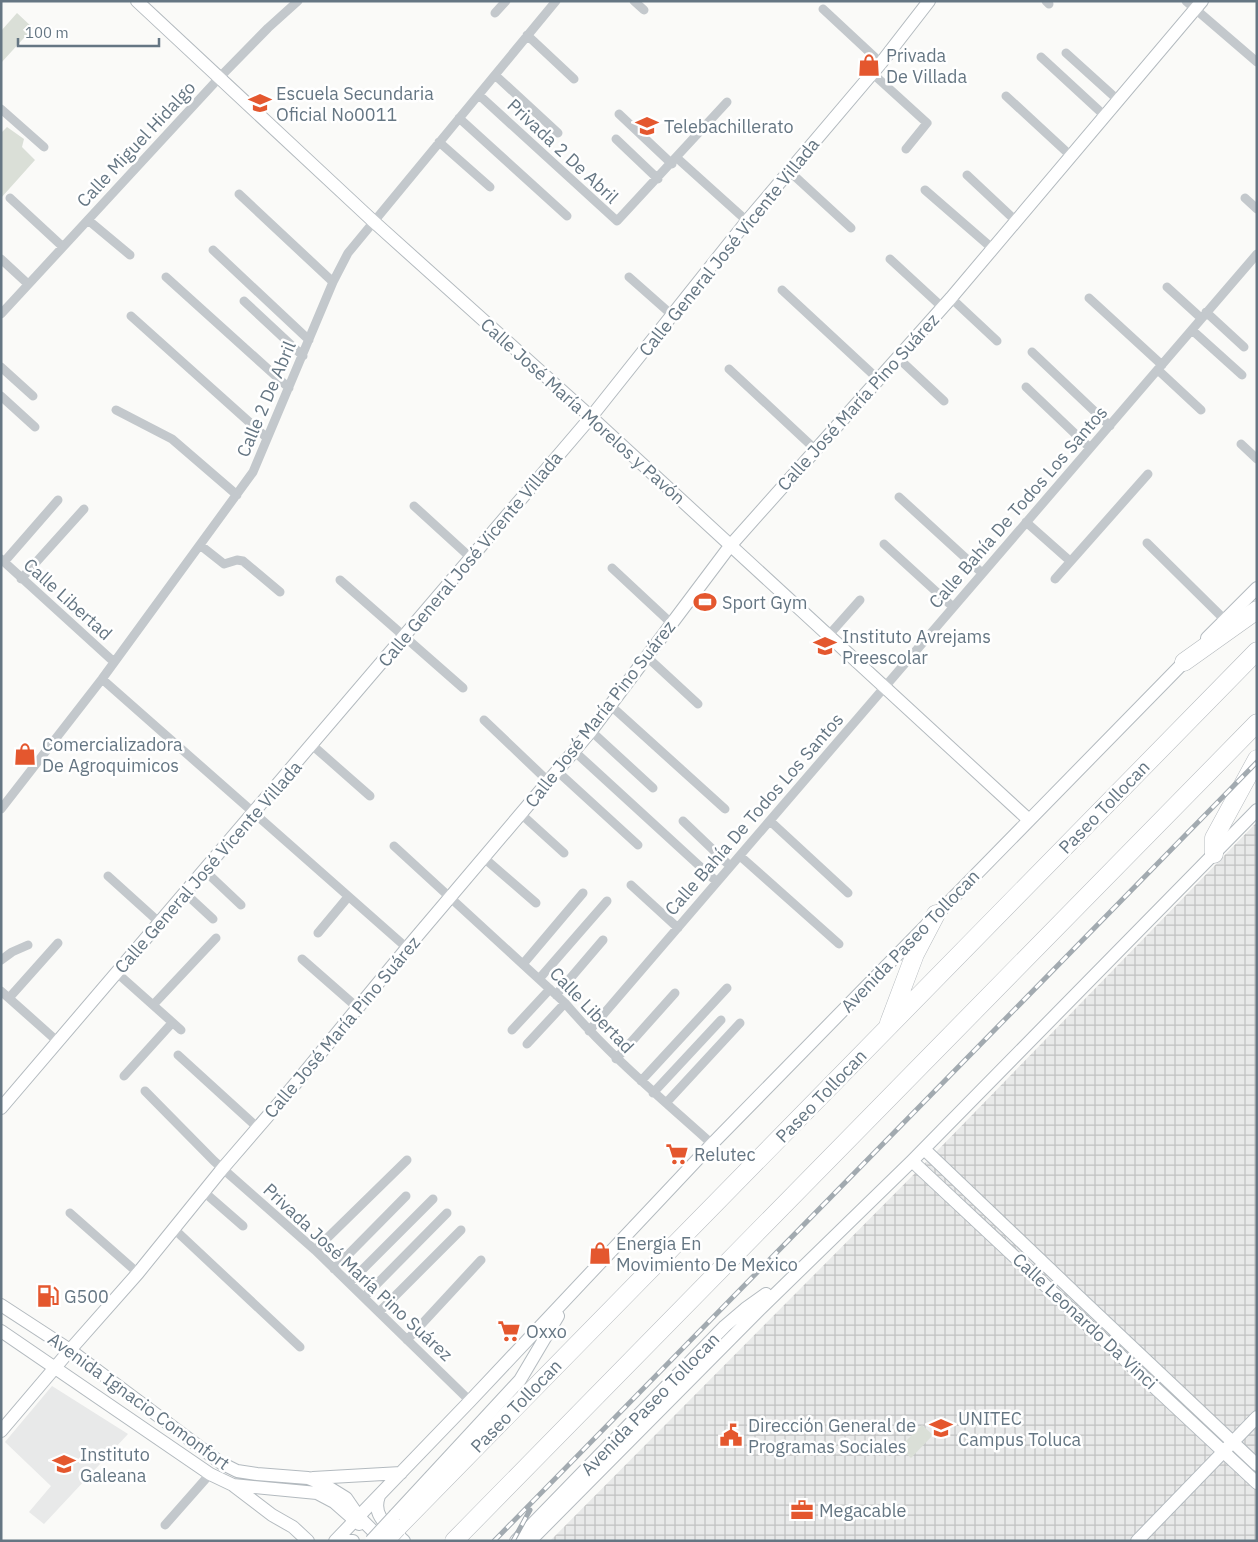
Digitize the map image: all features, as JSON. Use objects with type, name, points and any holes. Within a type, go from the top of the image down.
[{"type":"highway","points":[[1184,662],[1257,610]]},
{"type":"highway","name":"Paseo Tollocan","points":[[393,1533],[1257,651]]},
{"type":"highway","points":[[454,1541],[1257,723]]},
{"type":"highway","points":[[1214,854],[1214,838],[1257,759]]},
{"type":"highway","points":[[887,1029],[915,954],[936,914]]},
{"type":"main road","name":"Calle José María Morelos y Pavón","points":[[137,1],[373,221],[591,417],[1029,820]]},
{"type":"main road","name":"Calle General José Vicente Villada","points":[[1,1108],[186,894],[591,417],[747,221],[876,68],[929,1]]},
{"type":"main road","name":"Calle José María Pino Suárez","points":[[1,1431],[138,1273],[223,1168],[591,731],[730,546],[947,303],[1105,116],[1195,4]]},
{"type":"main road","name":"Avenida Paseo Tollocan","points":[[335,1541],[568,1298],[712,1144],[1257,588]]},
{"type":"main road","name":"Avenida Paseo Tollocan","points":[[530,1541],[793,1277],[924,1149],[1257,810]]},
{"type":"main road","name":"Calle Leonardo Da Vinci","points":[[924,1149],[1077,1296],[1228,1446],[1257,1483]]},
{"type":"main road","name":"Calle Leonardo Da Vinci","points":[[912,1161],[1228,1446],[1257,1465]]},
{"type":"main road","name":"Avenida Paseo Tollocan","points":[[516,1541],[725,1326],[744,1309],[793,1277]]},
{"type":"main road","name":"Avenida Paseo Tollocan","points":[[370,1541],[393,1533],[520,1380],[568,1298]]},
{"type":"main road","name":"Avenida Ignacio Comonfort","points":[[1,1305],[70,1350],[221,1463],[237,1471],[308,1478],[325,1485],[346,1498],[357,1519]]},
{"type":"main road","name":"Avenida Ignacio Comonfort","points":[[1,1331],[210,1474],[233,1485],[317,1494],[334,1502],[357,1519]]},
{"type":"main road","points":[[1137,1541],[1257,1417]]},
{"type":"main road","points":[[308,1478],[401,1473]]},
{"type":"main road","points":[[233,1485],[272,1515],[293,1527],[308,1541]]},
{"type":"main road","points":[[380,1493],[376,1506],[378,1515],[393,1533]]},
{"type":"main road","points":[[357,1519],[393,1533]]},
{"type":"main road","points":[[357,1519],[376,1541]]},
{"type":"main road","points":[[344,1541],[353,1541]]},
{"type":"street","name":"Calle Miguel Hidalgo","points":[[1,314],[219,78],[268,28],[298,1]]},
{"type":"street","points":[[495,13],[506,1]]},
{"type":"street","name":"Calle 2 De Abril","points":[[1,809],[102,679],[253,472],[333,282],[348,253],[556,1]]},
{"type":"street","points":[[634,1],[644,10]]},
{"type":"street","points":[[1195,4],[1257,62]]},
{"type":"street","points":[[823,8],[927,124],[906,149]]},
{"type":"street","points":[[527,35],[574,79]]},
{"type":"street","points":[[1066,52],[1118,100]]},
{"type":"street","points":[[1042,57],[1105,116]]},
{"type":"street","points":[[494,75],[558,133]]},
{"type":"street","name":"Privada 2 De Abril","points":[[479,95],[616,221],[621,219],[727,102]]},
{"type":"street","points":[[1006,96],[1071,156]]},
{"type":"street","points":[[1,109],[44,147]]},
{"type":"street","points":[[619,114],[747,221]]},
{"type":"street","points":[[459,118],[567,216]]},
{"type":"street","points":[[616,139],[658,179]]},
{"type":"street","points":[[439,142],[490,187]]},
{"type":"street","points":[[789,171],[851,228]]},
{"type":"street","points":[[967,175],[1016,221]]},
{"type":"street","points":[[925,190],[993,249]]},
{"type":"street","points":[[239,194],[333,282]]},
{"type":"street","points":[[10,198],[63,247]]},
{"type":"street","points":[[1245,198],[1257,209]]},
{"type":"street","points":[[88,220],[130,255]]},
{"type":"street","points":[[213,250],[309,340]]},
{"type":"street","name":"Calle Bahía De Todos Los Santos","points":[[589,1031],[1257,254]]},
{"type":"street","points":[[1,259],[28,284]]},
{"type":"street","points":[[890,259],[997,341]]},
{"type":"street","points":[[166,277],[289,388]]},
{"type":"street","points":[[629,277],[672,315]]},
{"type":"street","points":[[1167,287],[1244,347]]},
{"type":"street","points":[[782,290],[878,379]]},
{"type":"street","points":[[1089,298],[1201,410]]},
{"type":"street","points":[[244,300],[303,356]]},
{"type":"street","points":[[131,316],[267,438]]},
{"type":"street","points":[[1192,330],[1242,375]]},
{"type":"street","points":[[1032,352],[1110,426]]},
{"type":"street","points":[[897,357],[944,401]]},
{"type":"street","points":[[1,367],[33,396]]},
{"type":"street","points":[[729,369],[816,450]]},
{"type":"street","points":[[1026,387],[1090,448]]},
{"type":"street","points":[[1,396],[34,427]]},
{"type":"street","points":[[116,410],[172,439],[237,494]]},
{"type":"street","points":[[1241,444],[1257,459]]},
{"type":"street","points":[[1055,579],[1148,474]]},
{"type":"street","points":[[899,497],[982,573]]},
{"type":"street","points":[[3,561],[58,500]]},
{"type":"street","points":[[414,506],[472,558]]},
{"type":"street","points":[[21,579],[84,509]]},
{"type":"street","points":[[1026,522],[1070,561]]},
{"type":"street","points":[[1147,543],[1225,620]]},
{"type":"street","points":[[884,544],[953,606]]},
{"type":"street","points":[[200,546],[224,564],[237,560],[243,561],[280,592]]},
{"type":"street","name":"Calle Libertad","points":[[3,561],[114,662]]},
{"type":"street","points":[[612,568],[671,623]]},
{"type":"street","points":[[340,580],[463,688]]},
{"type":"street","points":[[828,636],[860,600]]},
{"type":"street","points":[[646,656],[698,704]]},
{"type":"street","points":[[102,679],[407,948]]},
{"type":"street","points":[[610,705],[725,809]]},
{"type":"street","points":[[484,720],[548,782]]},
{"type":"street","points":[[591,731],[653,788]]},
{"type":"street","points":[[312,745],[370,796]]},
{"type":"street","points":[[574,751],[717,882]]},
{"type":"street","points":[[557,771],[638,845]]},
{"type":"street","points":[[521,814],[564,853]]},
{"type":"street","points":[[683,820],[730,866]]},
{"type":"street","points":[[770,821],[848,892]]},
{"type":"street","name":"Calle Libertad","points":[[394,846],[539,978],[565,1003],[616,1059],[712,1144]]},
{"type":"street","points":[[740,856],[839,944]]},
{"type":"street","points":[[484,858],[536,903]]},
{"type":"street","points":[[205,871],[242,905]]},
{"type":"street","points":[[108,876],[160,923]]},
{"type":"street","points":[[631,885],[678,928]]},
{"type":"street","points":[[523,964],[583,893]]},
{"type":"street","points":[[186,894],[214,919]]},
{"type":"street","points":[[318,933],[348,897]]},
{"type":"street","points":[[539,978],[607,901]]},
{"type":"street","points":[[153,1005],[216,938]]},
{"type":"street","points":[[512,1030],[553,992],[603,940]]},
{"type":"street","points":[[9,998],[58,943]]},
{"type":"street","points":[[1,960],[12,952],[28,945]]},
{"type":"street","points":[[302,959],[358,1009]]},
{"type":"street","points":[[117,973],[181,1030]]},
{"type":"street","points":[[641,1081],[727,988]]},
{"type":"street","points":[[1,991],[58,1041]]},
{"type":"street","points":[[616,1059],[675,993]]},
{"type":"street","points":[[527,1044],[565,1003]]},
{"type":"street","points":[[653,1093],[721,1020]]},
{"type":"street","points":[[124,1076],[172,1023]]},
{"type":"street","points":[[666,1103],[740,1023]]},
{"type":"street","points":[[178,1055],[258,1128]]},
{"type":"street","name":"Privada José María Pino Suárez","points":[[145,1091],[223,1168],[316,1250],[470,1401]]},
{"type":"street","points":[[316,1250],[407,1160]]},
{"type":"street","points":[[204,1192],[243,1226]]},
{"type":"street","points":[[334,1269],[406,1196]]},
{"type":"street","points":[[349,1283],[433,1199]]},
{"type":"street","points":[[70,1213],[138,1273]]},
{"type":"street","points":[[364,1298],[447,1213]]},
{"type":"street","points":[[173,1228],[300,1347]]},
{"type":"street","points":[[379,1312],[461,1230]]},
{"type":"street","points":[[407,1340],[481,1260]]},
{"type":"street","points":[[165,1525],[210,1474]]},
{"type":"shaded area","points":[[17,13],[33,28],[1,63],[1,31]]},
{"type":"shaded area","points":[[7,127],[24,139],[22,147],[35,160],[1,198],[1,133]]},
{"type":"shaded area","points":[[1257,822],[1257,1541],[550,1541],[937,1151]]},
{"type":"shaded area","name":"Instituto Galeana","points":[[52,1386],[128,1434],[44,1524],[29,1512],[51,1486],[5,1442]]},
{"type":"shaded area","points":[[922,1425],[933,1435],[911,1458],[900,1447]]},
{"type":"railway","points":[[494,1541],[1257,762]]},
{"type":"railway","points":[[513,1541],[530,1510]]},
{"type":"place","name":"Privada De Villada","points":[[869,65]]},
{"type":"place","name":"Escuela Secundaria Oficial No0011","points":[[260,103]]},
{"type":"place","name":"Telebachillerato","points":[[647,126]]},
{"type":"place","name":"Sport Gym","points":[[705,602]]},
{"type":"place","name":"Instituto Avrejams Preescolar","points":[[825,646]]},
{"type":"place","name":"Comercializadora De Agroquimicos","points":[[25,754]]},
{"type":"place","name":"Relutec","points":[[677,1154]]},
{"type":"place","name":"Energia En Movimiento De Mexico","points":[[600,1253]]},
{"type":"place","name":"G500","points":[[48,1296]]},
{"type":"place","name":"Oxxo","points":[[509,1331]]},
{"type":"place","name":"UNITEC Campus Toluca","points":[[941,1428]]},
{"type":"place","name":"Dirección General de Programas Sociales","points":[[731,1435]]},
{"type":"place","name":"Instituto Galeana","points":[[64,1464]]},
{"type":"place","name":"Megacable","points":[[802,1510]]}]
